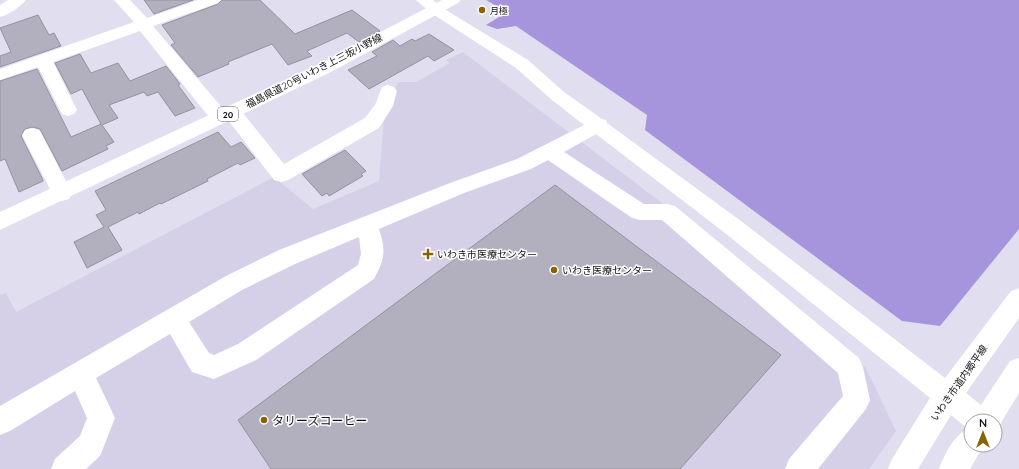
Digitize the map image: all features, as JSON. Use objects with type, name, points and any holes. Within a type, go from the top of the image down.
[{"type":"street","points":[[0,12],[18,0]]},
{"type":"street","points":[[122,0],[144,24],[150,34],[281,175],[372,123],[384,106],[388,91]]},
{"type":"street","points":[[0,75],[213,0]]},
{"type":"street","points":[[438,3],[458,22],[522,64],[558,96],[739,232],[969,413]]},
{"type":"street","name":"福島県道20号いわき上三坂小野線","points":[[0,222],[324,68],[438,3]]},
{"type":"street","points":[[43,60],[68,110]]},
{"type":"street","points":[[0,421],[234,283],[287,257],[458,188],[524,164],[598,125]]},
{"type":"street","points":[[32,135],[62,193]]},
{"type":"street","points":[[548,151],[640,212],[667,212],[850,367],[857,400],[799,469]]},
{"type":"street","points":[[174,319],[202,363],[214,367],[231,360],[247,352],[366,272],[372,262],[374,250],[367,225]]},
{"type":"street","name":"いわき市道内郷平線","points":[[902,469],[947,396],[966,374],[1019,298]]},
{"type":"street","points":[[991,413],[1019,370]]},
{"type":"street","points":[[65,469],[90,446],[101,418],[80,374]]},
{"type":"street","points":[[953,469],[964,453]]},
{"type":"shaded area","points":[[486,0],[1019,0],[1019,229],[940,326],[902,321],[645,130],[647,115],[516,26],[497,29],[486,25],[507,12]]},
{"type":"shaded area","name":"いわき市医療センター","points":[[463,52],[699,231],[866,368],[896,431],[869,469],[0,469],[0,295],[6,293],[16,312],[274,177],[313,209],[379,181],[384,118],[398,82],[416,82],[450,63],[446,60]]},
{"type":"building","points":[[144,0],[193,0],[154,14]]},
{"type":"building","points":[[222,0],[260,0],[295,34],[352,10],[380,31],[359,42],[347,33],[307,51],[312,56],[288,65],[272,44],[228,62],[229,64],[198,77],[171,45],[175,43],[162,25],[218,4]]},
{"type":"building","points":[[38,15],[49,35],[54,33],[61,46],[0,67],[0,56],[11,52],[0,28]]},
{"type":"building","points":[[429,34],[454,50],[434,61],[428,56],[369,89],[348,70],[377,56],[372,52],[393,40],[400,46],[412,39],[415,41]]},
{"type":"building","points":[[80,54],[91,73],[118,63],[130,81],[166,66],[180,84],[178,85],[195,108],[175,116],[158,92],[147,96],[144,92],[109,105],[118,118],[102,125],[114,142],[106,146],[108,149],[62,171],[40,129],[32,127],[25,129],[21,136],[43,181],[19,192],[5,159],[0,161],[0,81],[37,69],[71,137],[101,124],[82,89],[71,94],[55,63]]},
{"type":"building","points":[[218,132],[231,147],[241,142],[255,158],[240,165],[238,163],[207,179],[208,181],[161,204],[160,203],[139,214],[138,212],[108,227],[122,250],[87,268],[74,242],[104,227],[96,215],[106,210],[95,191]]},
{"type":"building","points":[[345,150],[366,171],[361,174],[363,176],[329,196],[327,193],[322,196],[302,174]]},
{"type":"building","name":"いわき医療センター","points":[[555,185],[781,355],[680,469],[271,469],[238,420]]},
{"type":"place","name":"月極","points":[[482,10]]},
{"type":"place","name":"いわき市医療センター","points":[[428,254]]},
{"type":"place","name":"いわき医療センター","points":[[554,270]]},
{"type":"place","name":"タリーズコーヒー","points":[[264,420]]}]
